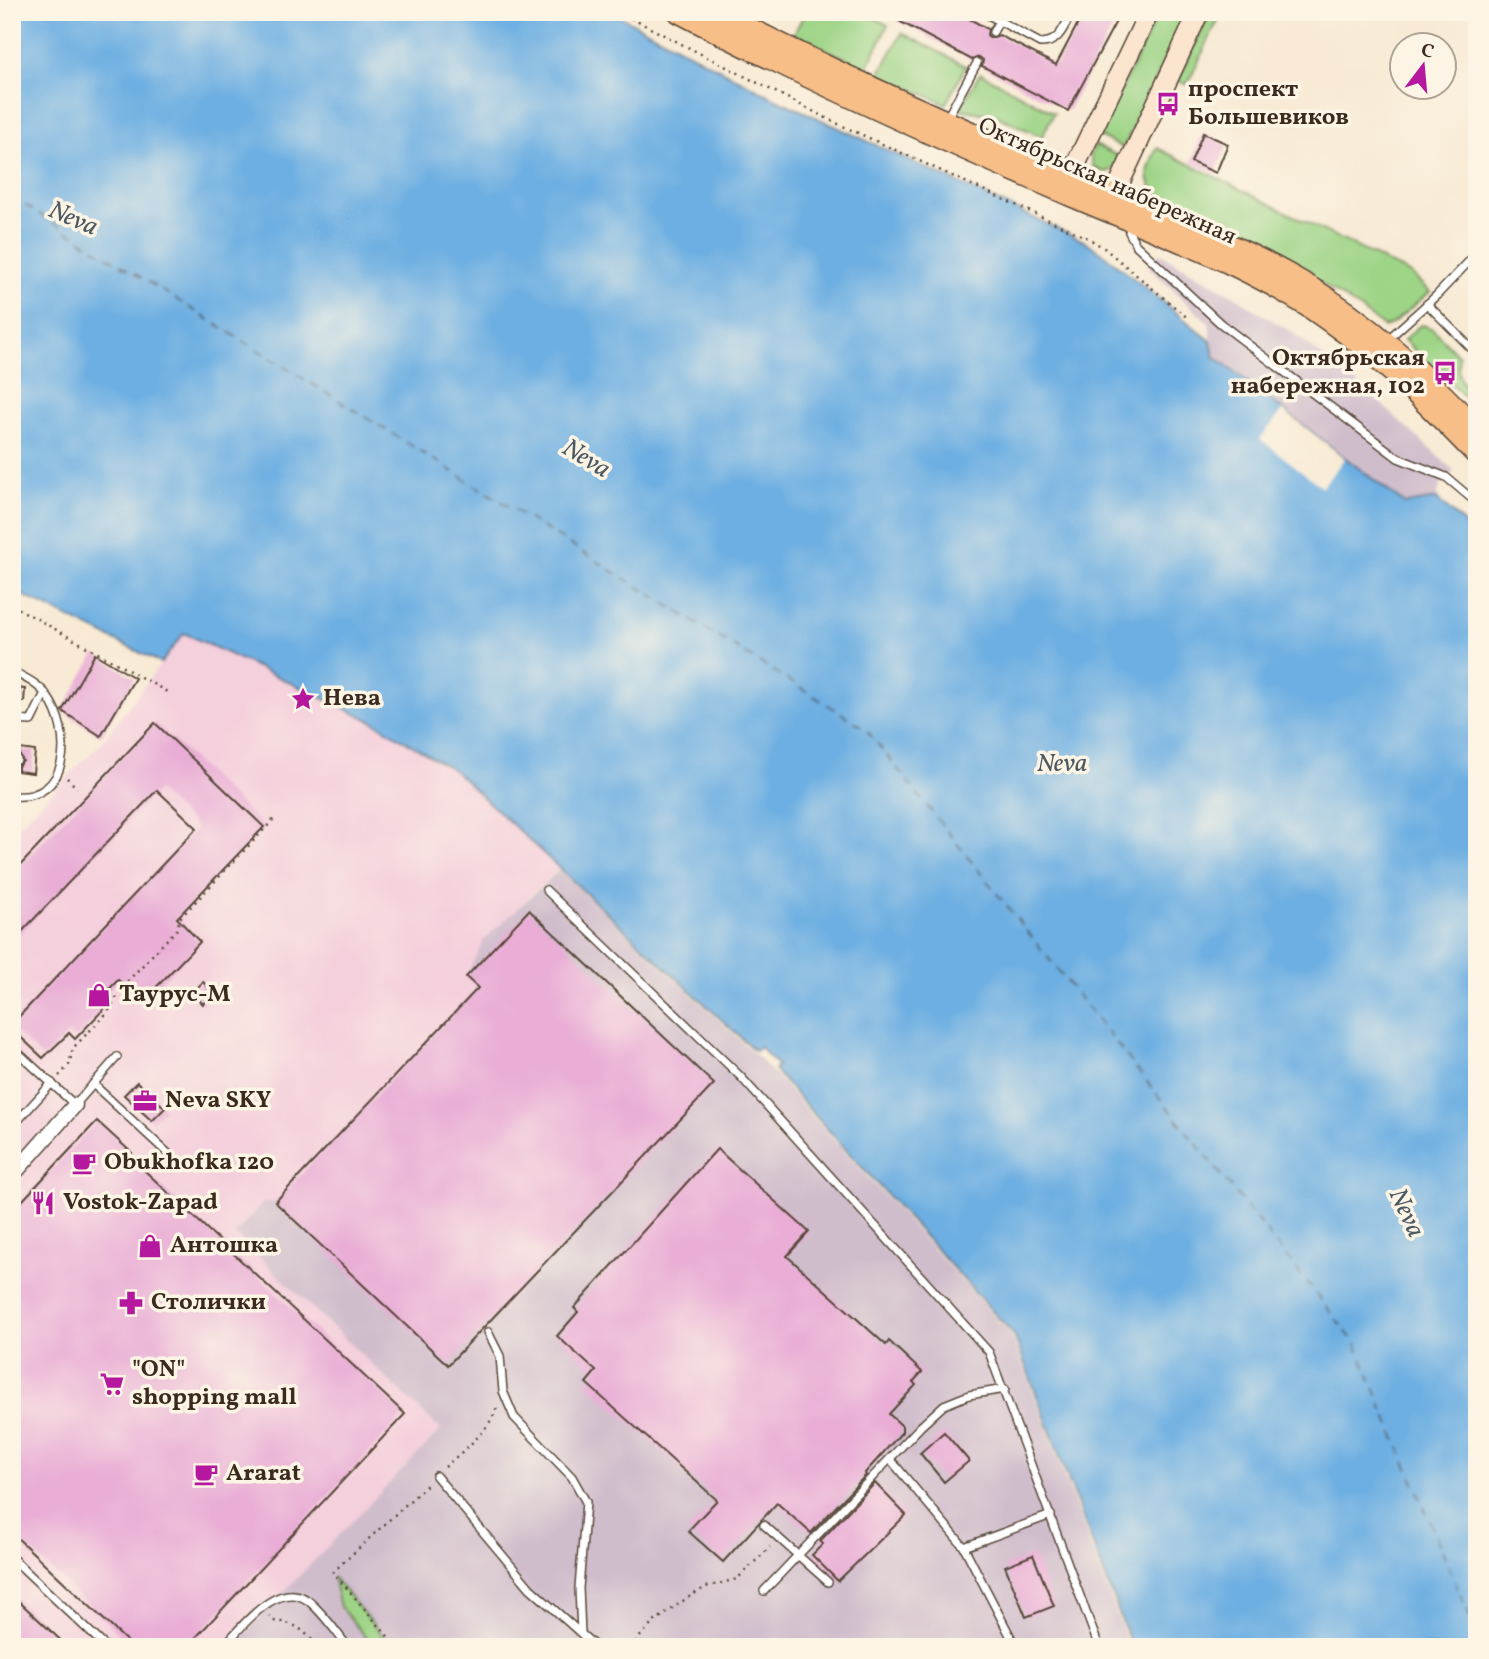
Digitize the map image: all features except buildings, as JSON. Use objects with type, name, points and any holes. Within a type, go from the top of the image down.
[{"type":"main road","name":"Октябрьская набережная","points":[[679,12],[833,90],[1110,203],[1230,246],[1304,284],[1385,342],[1431,382],[1477,430]]},
{"type":"main road","name":"Октябрьская набережная","points":[[717,12],[836,72],[946,121],[1066,184]]},
{"type":"main road","points":[[1066,184],[1149,12]]},
{"type":"main road","points":[[1110,203],[1199,12]]},
{"type":"main road","name":"Октябрьская набережная","points":[[1110,203],[1133,223],[1260,279],[1327,320],[1440,415],[1477,455]]},
{"type":"street","points":[[12,1176],[75,1105]]},
{"type":"lane","points":[[983,12],[1040,43],[1050,43],[1058,38],[1072,12]]},
{"type":"lane","points":[[993,32],[999,21]]},
{"type":"lane","points":[[946,121],[976,62]]},
{"type":"lane","points":[[1133,223],[1129,232],[1136,245],[1220,323],[1398,457],[1446,477],[1477,503]]},
{"type":"lane","points":[[1385,342],[1477,253]]},
{"type":"lane","points":[[1427,304],[1477,354]]},
{"type":"lane","points":[[12,671],[32,681],[45,693],[61,722],[64,739],[60,771],[49,787],[36,794],[12,796]]},
{"type":"lane","points":[[12,720],[31,721],[45,693]]},
{"type":"lane","points":[[546,890],[740,1076],[989,1352],[1099,1647]]},
{"type":"lane","points":[[12,1047],[75,1105],[117,1057]]},
{"type":"lane","points":[[12,1127],[52,1083]]},
{"type":"lane","points":[[93,1084],[175,1160]]},
{"type":"lane","points":[[488,1332],[500,1356],[503,1391],[514,1417],[572,1477],[586,1502],[579,1588],[581,1633]]},
{"type":"lane","points":[[764,1591],[944,1405],[969,1395],[1005,1389]]},
{"type":"lane","points":[[890,1459],[964,1546],[1016,1647]]},
{"type":"lane","points":[[436,1476],[530,1588],[596,1647]]},
{"type":"lane","points":[[964,1546],[1051,1515]]},
{"type":"lane","points":[[764,1525],[828,1582]]},
{"type":"lane","points":[[12,1558],[106,1647]]},
{"type":"lane","points":[[223,1647],[263,1607],[280,1596],[295,1593],[312,1602],[348,1647]]},
{"type":"path","points":[[619,12],[834,122],[1088,238],[1104,248],[1189,319]]},
{"type":"path","points":[[12,605],[169,692]]},
{"type":"path","points":[[52,1083],[69,1065],[73,1048],[108,1012],[123,985],[177,929],[180,918],[276,817]]},
{"type":"path","points":[[397,1647],[333,1572],[485,1429],[493,1419],[503,1391]]},
{"type":"path","points":[[630,1647],[654,1622],[687,1598],[706,1587],[737,1579],[779,1539]]},
{"type":"path","points":[[263,1607],[273,1621],[298,1626],[318,1647]]},
{"type":"path","points":[[382,1647],[390,1638]]},
{"type":"shaded area","points":[[1159,253],[1291,332],[1378,401],[1454,471],[1440,485],[1437,499],[1405,504],[1214,356],[1209,323],[1148,267]]},
{"type":"shaded area","points":[[184,633],[372,721],[455,771],[561,867],[523,902],[466,977],[478,988],[275,1202],[263,1204],[236,1234],[441,1430],[230,1647],[12,1647],[12,1206],[23,1193],[12,1182],[12,832],[101,743]]},
{"type":"shaded area","points":[[559,870],[764,1063],[1012,1336],[1129,1647],[230,1647],[441,1430],[235,1234],[263,1203],[275,1202],[477,988],[466,977],[484,940]]},
{"type":"green space","points":[[805,12],[863,12],[888,25],[867,68],[794,34]]},
{"type":"green space","points":[[1159,12],[1188,12],[1123,148],[1099,136]]},
{"type":"green space","points":[[1211,12],[1222,12],[1187,85],[1178,81]]},
{"type":"green space","points":[[902,33],[966,66],[946,104],[879,74]]},
{"type":"green space","points":[[980,73],[1054,113],[1042,137],[997,116],[960,109]]},
{"type":"green space","points":[[1095,145],[1120,157],[1110,171],[1104,172],[1093,167],[1091,156]]},
{"type":"green space","points":[[1157,148],[1411,274],[1430,292],[1392,324],[1384,327],[1331,289],[1276,256],[1161,198],[1151,186],[1148,174]]},
{"type":"green space","points":[[1423,325],[1433,329],[1459,356],[1461,380],[1477,398],[1477,409],[1448,380],[1452,375],[1444,368],[1439,373],[1404,340]]},
{"type":"green space","points":[[333,1577],[383,1636],[377,1647],[374,1647],[340,1607]]},
{"type":"water","name":"Neva","points":[[12,12],[612,12],[772,97],[1084,241],[1211,341],[1214,356],[1405,504],[1437,499],[1477,536],[1477,1647],[1131,1645],[1014,1335],[774,1070],[778,1066],[760,1047],[755,1051],[455,771],[372,721],[184,633],[161,663],[12,590]]},
{"type":"pier","points":[[1283,410],[1345,458],[1322,487],[1260,439]]},
{"type":"ferry route","points":[[12,197],[865,728],[1356,1344],[1477,1634]]},
{"type":"place","name":"проспект Большевиков","points":[[1168,104]]},
{"type":"place","name":"Октябрьская набережная, 102","points":[[1445,373]]},
{"type":"place","name":"Нева","points":[[303,699]]},
{"type":"place","name":"Таурус-М","points":[[99,995]]},
{"type":"place","name":"Neva SKY","points":[[145,1101]]},
{"type":"place","name":"Obukhofka 120","points":[[84,1163]]},
{"type":"place","name":"Vostok-Zapad","points":[[43,1203]]},
{"type":"place","name":"Антошка","points":[[150,1246]]},
{"type":"place","name":"Столички","points":[[131,1303]]},
{"type":"place","name":"\"ON\" shopping mall","points":[[112,1384]]},
{"type":"place","name":"Ararat","points":[[206,1474]]}]
